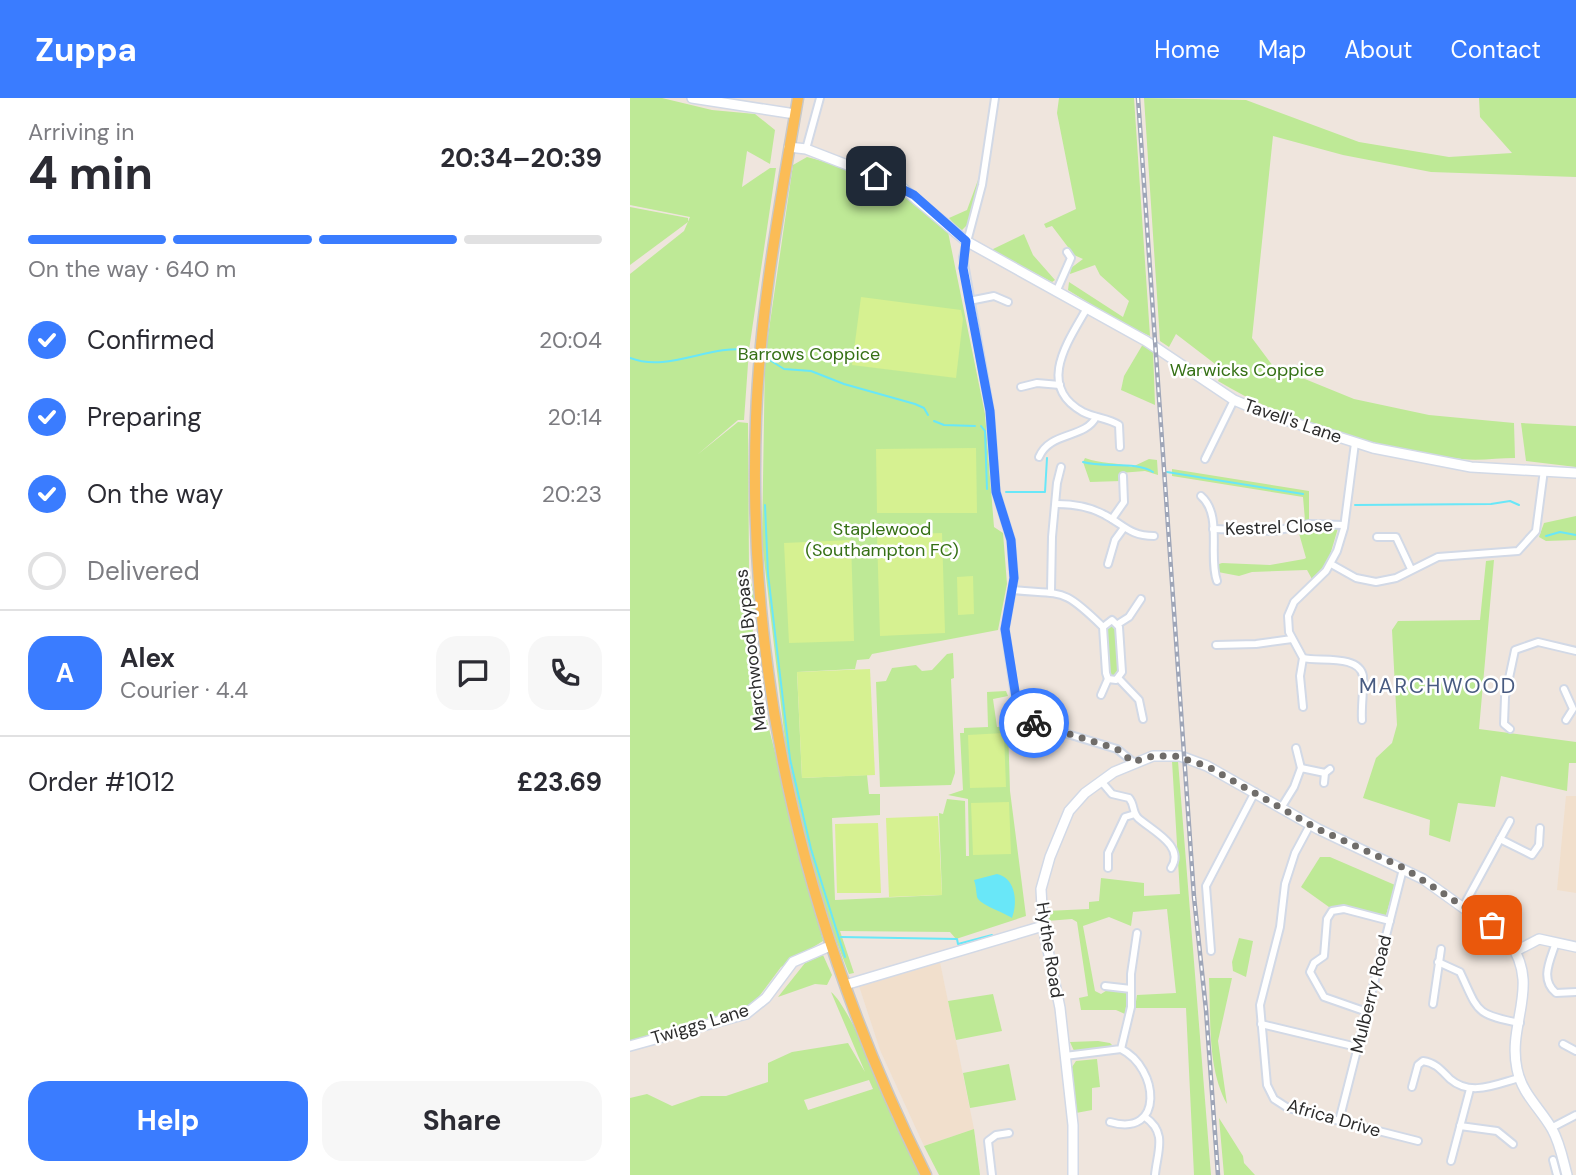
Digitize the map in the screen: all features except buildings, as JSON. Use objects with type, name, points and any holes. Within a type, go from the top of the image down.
[{"type":"main road","name":"Marchwood Bypass","points":[[797,98],[762,340],[756,417],[757,586],[780,751],[802,852],[830,946],[879,1075],[926,1175]]},
{"type":"street","points":[[691,98],[795,114]]},
{"type":"street","points":[[806,149],[820,98]]},
{"type":"street","points":[[995,98],[982,185],[966,241],[963,268],[990,411],[996,492],[1011,540],[1012,590],[1005,629],[1021,715],[1028,722],[1117,749],[1133,762],[1153,756],[1184,757],[1255,792],[1310,825],[1404,868],[1492,925],[1516,951],[1525,984],[1516,1048],[1520,1078],[1533,1105],[1551,1128],[1567,1175]]},
{"type":"street","name":"Tavell's Lane","points":[[789,147],[806,149],[899,185],[966,241],[1155,346],[1234,400],[1355,443],[1471,467],[1576,473]]},
{"type":"street","points":[[1057,290],[1071,258],[1067,252]]},
{"type":"street","points":[[970,300],[994,296],[1008,302]]},
{"type":"street","points":[[1087,308],[1060,356],[1060,385],[1074,405],[1119,425],[1120,447]]},
{"type":"street","points":[[1021,387],[1037,383],[1060,385]]},
{"type":"street","points":[[1205,459],[1234,400]]},
{"type":"street","points":[[1039,457],[1053,440],[1090,425],[1096,417]]},
{"type":"street","points":[[1303,707],[1300,676],[1303,658],[1292,639],[1287,621],[1291,607],[1331,564],[1344,525],[1355,443]]},
{"type":"street","points":[[1051,591],[1056,483],[1061,467]]},
{"type":"street","points":[[1331,564],[1356,578],[1376,583],[1388,581],[1443,555],[1509,554],[1523,548],[1536,531],[1544,470]]},
{"type":"street","points":[[1112,519],[1124,502],[1123,476]]},
{"type":"street","points":[[1201,496],[1208,504],[1213,529],[1213,571],[1217,581]]},
{"type":"street","points":[[1057,504],[1086,506],[1112,519],[1123,529],[1141,536],[1154,536]]},
{"type":"street","name":"Kestrel Close","points":[[1213,529],[1273,531],[1310,524],[1344,525]]},
{"type":"street","points":[[1108,564],[1115,540],[1123,529]]},
{"type":"street","points":[[1377,537],[1396,537],[1411,569]]},
{"type":"street","points":[[1012,590],[1051,591],[1070,597],[1103,626],[1108,679],[1101,695]]},
{"type":"street","points":[[1118,624],[1137,608],[1140,599]]},
{"type":"street","points":[[1103,626],[1112,620],[1118,624]]},
{"type":"street","points":[[1118,624],[1122,672],[1119,679]]},
{"type":"street","points":[[1216,645],[1256,644],[1292,639]]},
{"type":"street","points":[[1515,651],[1538,642],[1576,650]]},
{"type":"street","points":[[1508,646],[1515,651]]},
{"type":"street","points":[[1510,729],[1504,725],[1505,697],[1515,651]]},
{"type":"street","points":[[1303,658],[1347,662],[1360,669],[1363,676],[1362,720]]},
{"type":"street","points":[[1108,679],[1119,679],[1139,700],[1143,719]]},
{"type":"street","points":[[1564,689],[1574,711],[1566,720]]},
{"type":"street","points":[[1281,808],[1301,768],[1296,748]]},
{"type":"street","name":"Hythe Road","points":[[1073,1175],[1073,1125],[1060,1008],[1043,926],[1041,889],[1058,835],[1069,811],[1101,781],[1133,762]]},
{"type":"street","points":[[1301,768],[1327,771],[1325,783]]},
{"type":"street","points":[[1101,781],[1112,794],[1129,798],[1135,814],[1167,840],[1173,854],[1171,869]]},
{"type":"street","points":[[1211,951],[1206,886],[1255,792]]},
{"type":"street","points":[[1108,868],[1108,853],[1125,817],[1135,814]]},
{"type":"street","points":[[1463,907],[1510,821]]},
{"type":"street","name":"Africa Drive","points":[[1310,825],[1292,862],[1280,913],[1280,928],[1261,1005],[1266,1085],[1274,1098],[1288,1108],[1418,1141]]},
{"type":"street","points":[[1500,839],[1532,855],[1538,848],[1540,828]]},
{"type":"street","name":"Mulberry Road","points":[[1339,1121],[1404,868]]},
{"type":"street","points":[[1367,1012],[1324,997],[1310,971],[1314,963],[1324,956],[1326,928],[1332,911],[1344,909],[1390,921]]},
{"type":"street","points":[[845,985],[1043,926]]},
{"type":"street","points":[[1121,1049],[1126,1034],[1138,933]]},
{"type":"street","points":[[1516,951],[1536,940],[1576,947]]},
{"type":"street","points":[[1556,942],[1546,974],[1548,984],[1556,993],[1576,992]]},
{"type":"street","name":"Twiggs Lane","points":[[630,1046],[746,1013],[766,998],[793,962],[830,946]]},
{"type":"street","points":[[1433,1004],[1441,949]]},
{"type":"street","points":[[1437,962],[1460,972],[1475,1006],[1483,1014],[1520,1023]]},
{"type":"street","points":[[1105,986],[1131,989]]},
{"type":"street","points":[[1261,1024],[1357,1046]]},
{"type":"street","points":[[1563,1044],[1576,1051]]},
{"type":"street","points":[[1065,1056],[1121,1049],[1136,1059],[1149,1080],[1151,1099],[1145,1117],[1130,1124],[1110,1122]]},
{"type":"street","points":[[1412,1087],[1418,1065],[1423,1061],[1437,1065],[1457,1084],[1470,1089],[1520,1078]]},
{"type":"street","points":[[1451,1161],[1470,1089]]},
{"type":"street","points":[[1551,1128],[1576,1115]]},
{"type":"street","points":[[1145,1117],[1156,1127],[1161,1141],[1155,1175]]},
{"type":"street","points":[[1460,1126],[1497,1131],[1513,1144]]},
{"type":"street","points":[[992,1175],[988,1141],[996,1135],[1009,1133]]},
{"type":"street","points":[[1553,1160],[1557,1175]]},
{"type":"shaded area","points":[[1566,796],[1576,796],[1576,893],[1557,890]]},
{"type":"shaded area","points":[[940,962],[974,1129],[924,1146],[880,1050],[859,986]]},
{"type":"green space","points":[[630,98],[662,98],[712,110],[755,114],[775,130],[770,164],[747,151],[742,187],[770,168],[776,168],[749,350],[744,420],[738,420],[697,455],[738,422],[748,423],[749,571],[756,606],[752,616],[755,661],[765,713],[823,941],[781,967],[752,1006],[732,1016],[630,1043],[630,274],[684,231],[690,217],[630,205]]},
{"type":"green space","points":[[1059,98],[1134,98],[1150,336],[1121,323],[1068,290],[1069,282],[1123,317],[1129,301],[1100,275],[1095,265],[1070,274],[1071,268],[1083,259],[1074,255],[1052,226],[1046,228],[1044,224],[1076,209],[1057,113]]},
{"type":"green space","name":"Warwicks Coppice","points":[[1144,98],[1246,100],[1359,142],[1449,157],[1512,153],[1480,117],[1479,98],[1576,98],[1576,177],[1431,172],[1343,155],[1273,136],[1252,338],[1273,366],[1354,399],[1429,415],[1514,423],[1515,458],[1468,460],[1432,455],[1368,442],[1304,422],[1218,381],[1223,370],[1176,334],[1169,347],[1160,341]]},
{"type":"green space","points":[[807,157],[882,183],[947,227],[985,414],[994,527],[1003,533],[1007,584],[998,630],[872,654],[869,659],[857,660],[855,669],[797,672],[802,778],[867,775],[869,794],[880,794],[880,815],[832,818],[835,900],[942,895],[939,813],[943,814],[947,799],[965,801],[966,856],[969,856],[968,799],[948,795],[963,790],[960,733],[964,733],[964,728],[988,727],[987,692],[1006,691],[1008,696],[993,699],[997,727],[1008,726],[1010,791],[1026,916],[956,939],[950,932],[840,931],[854,973],[849,974],[821,901],[787,757],[762,542],[765,357],[793,165]]},
{"type":"green space","points":[[978,180],[970,222],[961,231],[949,218],[967,210]]},
{"type":"green space","points":[[630,207],[688,218],[688,222],[630,265]]},
{"type":"green space","points":[[1024,234],[1033,255],[1055,280],[1052,282],[991,250]]},
{"type":"green space","points":[[861,297],[961,310],[963,319],[956,378],[852,365]]},
{"type":"green space","points":[[1143,344],[1153,350],[1155,405],[1121,390],[1124,376]]},
{"type":"green space","points":[[1521,423],[1576,426],[1576,467],[1526,461]]},
{"type":"green space","points":[[976,448],[977,513],[877,513],[876,449]]},
{"type":"green space","points":[[1085,458],[1132,467],[1149,459],[1157,460],[1158,475],[1145,471],[1120,473],[1121,481],[1090,482],[1083,462]]},
{"type":"green space","points":[[1172,469],[1309,491],[1309,520],[1305,520],[1303,497],[1172,476]]},
{"type":"green space","points":[[1576,516],[1576,540],[1546,541],[1539,537],[1544,523]]},
{"type":"green space","points":[[1338,528],[1328,562],[1312,579],[1307,570],[1252,572],[1239,576],[1218,572],[1216,565],[1222,563],[1270,565],[1304,559],[1306,558],[1298,530]]},
{"type":"green space","name":"Staplewood (Southampton FC)","points":[[942,533],[945,633],[880,636],[877,535]]},
{"type":"green space","points":[[851,540],[854,641],[789,643],[784,543]]},
{"type":"green space","points":[[1494,560],[1479,729],[1576,742],[1576,763],[1569,763],[1567,791],[1501,776],[1495,807],[1458,803],[1450,842],[1429,835],[1430,820],[1363,798],[1376,758],[1392,743],[1397,725],[1392,630],[1398,621],[1480,620],[1486,561]]},
{"type":"green space","points":[[973,576],[974,614],[958,615],[957,577]]},
{"type":"green space","points":[[1110,625],[1117,629],[1118,672],[1114,677],[1109,673],[1107,628]]},
{"type":"green space","points":[[953,653],[954,678],[951,679],[955,773],[951,785],[880,787],[876,682],[886,681],[892,668],[916,665],[922,671],[932,670],[947,654]]},
{"type":"green space","points":[[870,669],[875,775],[802,778],[797,672]]},
{"type":"green space","points":[[1004,733],[1006,787],[970,788],[968,735]]},
{"type":"green space","points":[[1172,761],[1178,761],[1211,1175],[1194,1175],[1186,1008],[1135,1008],[1137,995],[1176,993],[1167,909],[1133,912],[1131,926],[1109,917],[1083,926],[1095,991],[1101,994],[1109,989],[1128,992],[1125,1014],[1116,1010],[1081,1010],[1079,998],[1088,996],[1077,922],[1072,919],[1047,921],[1046,911],[1089,909],[1089,902],[1099,901],[1101,878],[1144,883],[1144,896],[1180,894]]},
{"type":"green space","points":[[1009,802],[1011,854],[973,855],[971,803]]},
{"type":"green space","points":[[938,816],[942,895],[889,897],[886,818]]},
{"type":"green space","points":[[878,823],[881,893],[837,893],[835,824]]},
{"type":"green space","points":[[1320,857],[1330,857],[1395,885],[1386,915],[1329,907],[1301,887]]},
{"type":"green space","points":[[1239,938],[1253,941],[1246,977],[1233,971],[1232,962]]},
{"type":"green space","points":[[823,955],[832,975],[827,985],[815,984],[778,997],[805,963]]},
{"type":"green space","points":[[1209,978],[1232,978],[1218,1041],[1227,1104],[1213,1059]]},
{"type":"green space","points":[[831,992],[852,1022],[921,1175],[630,1175],[630,1098],[647,1094],[672,1106],[701,1096],[726,1096],[768,1082],[768,1063],[792,1052],[848,1043],[865,1072]],"holes":[[[869,1080],[873,1089],[808,1110],[804,1100]]]},
{"type":"green space","points":[[993,994],[1002,1031],[956,1040],[948,1001]]},
{"type":"green space","points":[[1070,1042],[1110,1043],[1114,1047],[1075,1053]]},
{"type":"green space","points":[[1097,1059],[1100,1087],[1092,1088],[1092,1110],[1076,1113],[1070,1070],[1076,1061]]},
{"type":"green space","points":[[1009,1064],[1016,1100],[970,1108],[963,1073]]},
{"type":"green space","points":[[1219,1118],[1243,1156],[1244,1163],[1255,1175],[1224,1175]]},
{"type":"green space","points":[[974,1129],[980,1175],[939,1175],[924,1146]]},
{"type":"water","points":[[997,874],[1008,880],[1012,886],[1015,905],[1012,918],[987,906],[977,897],[974,880]]},
{"type":"waterway","points":[[630,358],[659,362],[719,351],[749,350]]},
{"type":"waterway","points":[[765,357],[784,369],[811,371],[844,384],[915,404],[924,408],[928,415]]},
{"type":"waterway","points":[[934,421],[944,425],[975,426]]},
{"type":"waterway","points":[[981,426],[985,431],[987,489]]},
{"type":"waterway","points":[[1006,492],[1045,492],[1047,458]]},
{"type":"waterway","points":[[1083,462],[1138,467],[1153,472]]},
{"type":"waterway","points":[[1167,472],[1303,494]]},
{"type":"waterway","points":[[1355,505],[1491,504],[1510,501],[1519,505]]},
{"type":"waterway","points":[[765,505],[768,574],[790,759],[811,849],[845,957]]},
{"type":"waterway","points":[[1546,536],[1560,532],[1576,535]]},
{"type":"waterway","points":[[841,937],[957,939],[958,944],[992,935]]},
{"type":"railway","points":[[1138,98],[1194,897],[1206,1010],[1218,1175]]},
{"type":"way so far","points":[[1034,723],[1117,749],[1133,762],[1153,756],[1175,756],[1207,766],[1318,829],[1404,868],[1492,925]]},
{"type":"district","name":"MARCHWOOD","points":[[1438,686]]},
{"type":"route","points":[[876,176],[899,185],[914,195],[966,241],[963,268],[990,411],[996,492],[1009,529],[1014,566],[1006,638],[1018,710],[1024,719],[1034,723]]},
{"type":"park label","name":"Barrows Coppice","points":[[809,354]]}]
